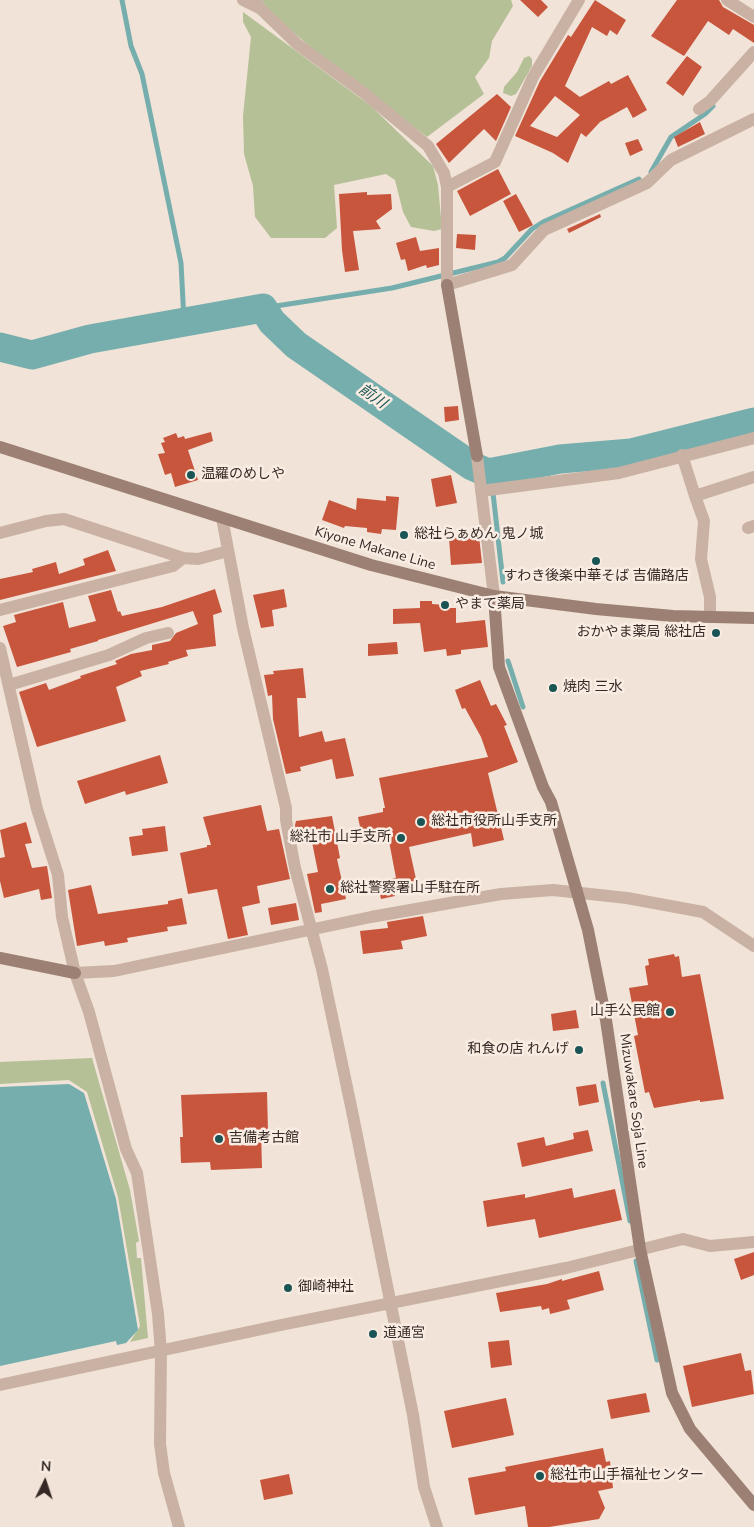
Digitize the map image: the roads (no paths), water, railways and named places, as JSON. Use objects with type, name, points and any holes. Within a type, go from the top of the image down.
[{"type":"main road","points":[[447,278],[478,465]]},
{"type":"main road","name":"Kiyone Makane Line","points":[[0,447],[371,565],[494,596],[596,609],[710,617],[754,618]]},
{"type":"main road","name":"Mizuwakare Soja Line","points":[[494,596],[499,667],[543,787],[551,802],[588,930],[606,1020],[640,1249],[672,1393],[690,1429],[754,1505]]},
{"type":"main road","points":[[0,958],[76,972]]},
{"type":"street","points":[[243,0],[258,5],[297,44],[364,93],[428,146],[444,173],[447,186],[447,278],[512,265],[544,230],[647,183],[672,160],[754,120]]},
{"type":"street","points":[[447,186],[495,162],[533,77],[579,0]]},
{"type":"street","points":[[727,0],[754,17]]},
{"type":"street","points":[[699,110],[710,101],[754,52]]},
{"type":"street","points":[[488,490],[619,472],[754,438]]},
{"type":"street","points":[[682,456],[704,521],[700,559],[710,597],[710,617]]},
{"type":"street","points":[[478,465],[488,490],[494,596]]},
{"type":"street","points":[[695,496],[754,477]]},
{"type":"street","points":[[222,518],[243,628],[286,808],[286,820],[295,868],[312,931],[352,1111],[413,1415],[424,1487],[437,1527]]},
{"type":"street","points":[[0,533],[46,521],[64,520],[183,558],[198,559],[228,551]]},
{"type":"street","points":[[0,610],[173,566],[183,558]]},
{"type":"street","points":[[9,685],[109,655],[146,638],[168,633]]},
{"type":"street","points":[[0,648],[37,809],[58,874],[62,917],[76,972],[89,1012],[126,1149],[138,1173],[153,1274],[161,1352],[160,1444],[164,1474],[179,1527]]},
{"type":"street","points":[[76,972],[114,971],[312,931],[371,917],[501,894],[553,890],[578,891],[683,907],[703,912],[754,946]]},
{"type":"street","points":[[0,1386],[281,1325],[566,1268],[683,1239],[710,1246],[754,1242]]},
{"type":"water","points":[[69,1084],[84,1093],[116,1199],[138,1330],[126,1343],[117,1345],[116,1341],[0,1366],[0,1087]]},
{"type":"waterway","points":[[122,0],[131,46],[142,74],[181,263],[184,321]]},
{"type":"waterway","points":[[651,172],[671,137],[705,114],[713,106]]},
{"type":"waterway","points":[[263,308],[392,288],[498,262],[505,258],[532,229],[543,222],[639,179]]},
{"type":"waterway","name":"前川","points":[[0,347],[32,355],[90,339],[263,308],[272,322],[296,345],[472,466],[488,473],[560,459],[631,453],[754,422]]},
{"type":"waterway","points":[[495,472],[492,484],[503,582]]},
{"type":"waterway","points":[[508,661],[523,707]]},
{"type":"waterway","points":[[603,1083],[630,1221]]},
{"type":"waterway","points":[[636,1261],[657,1360]]},
{"type":"place","name":"温羅のめしや","points":[[191,475]]},
{"type":"place","name":"総社らぁめん 鬼ノ城","points":[[404,535]]},
{"type":"place","name":"すわき後楽中華そば 吉備路店","points":[[596,561]]},
{"type":"place","name":"やまて薬局","points":[[445,605]]},
{"type":"place","name":"おかやま薬局 総社店","points":[[716,633]]},
{"type":"place","name":"焼肉 三水","points":[[553,688]]},
{"type":"place","name":"総社市役所山手支所","points":[[421,822]]},
{"type":"place","name":"総社市 山手支所","points":[[401,838]]},
{"type":"place","name":"総社警察署山手駐在所","points":[[330,889]]},
{"type":"place","name":"山手公民館","points":[[670,1012]]},
{"type":"place","name":"和食の店 れんげ","points":[[579,1050]]},
{"type":"place","name":"吉備考古館","points":[[219,1139]]},
{"type":"place","name":"御崎神社","points":[[288,1288]]},
{"type":"place","name":"道通宮","points":[[373,1334]]},
{"type":"place","name":"総社市山手福祉センター","points":[[540,1476]]}]
